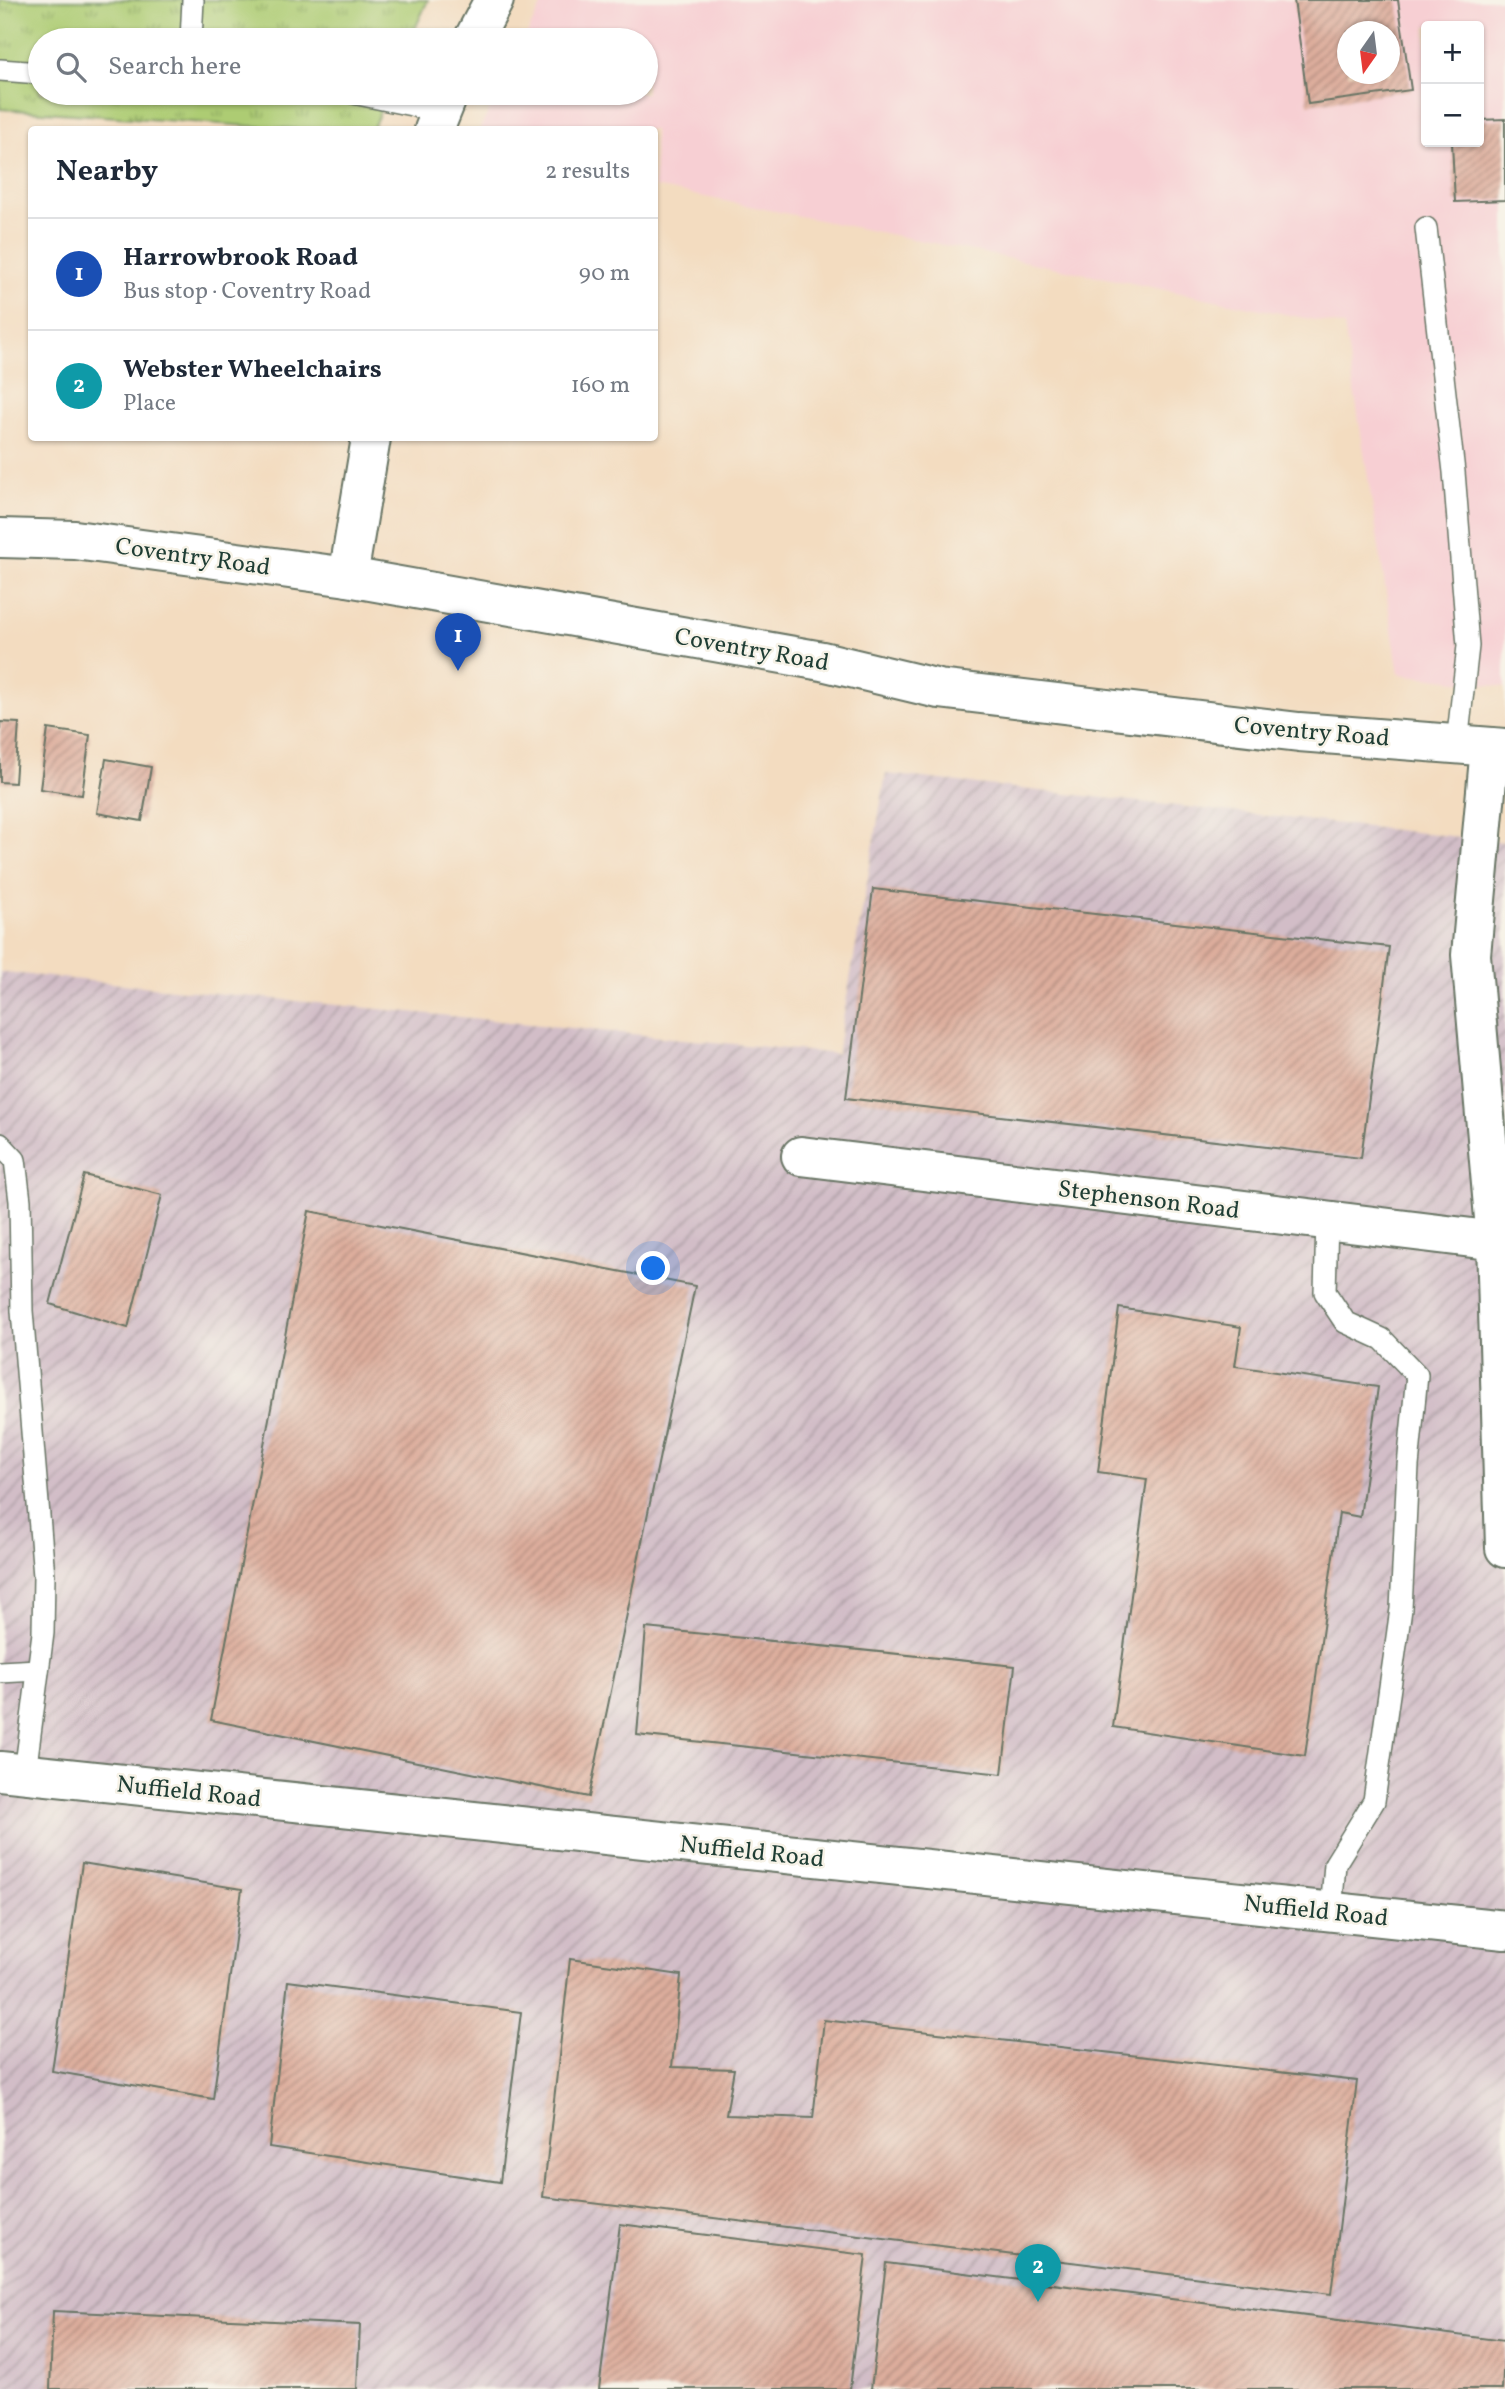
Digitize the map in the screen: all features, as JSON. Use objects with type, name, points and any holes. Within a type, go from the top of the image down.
[{"type":"street","points":[[479,28],[494,0]]},
{"type":"street","points":[[348,577],[371,441]]},
{"type":"street","name":"Coventry Road","points":[[0,538],[75,540],[348,577],[822,661],[939,690],[1299,732],[1484,746]]},
{"type":"street","points":[[1484,746],[1471,955],[1500,1242],[1505,1548]]},
{"type":"street","name":"Stephenson Road","points":[[801,1156],[1500,1242]]},
{"type":"street","points":[[1500,1242],[1505,1204]]},
{"type":"street","name":"Nuffield Road","points":[[12,1772],[1505,1930]]},
{"type":"lane","points":[[192,28],[193,0]]},
{"type":"lane","points":[[0,70],[28,73]]},
{"type":"lane","points":[[412,105],[441,112]]},
{"type":"lane","points":[[1426,228],[1454,472],[1468,646],[1484,746]]},
{"type":"lane","points":[[0,1144],[15,1160],[20,1201],[22,1311],[44,1576],[43,1633],[38,1670],[12,1772]]},
{"type":"lane","points":[[1327,1221],[1325,1292],[1345,1322],[1382,1339],[1417,1375],[1408,1466],[1401,1609],[1374,1801],[1335,1864],[1331,1912]]},
{"type":"lane","points":[[0,1672],[38,1670]]},
{"type":"shaded area","points":[[544,0],[1505,0],[1505,687],[1399,674],[1344,326],[658,188],[658,126],[481,126],[492,105],[658,105],[658,28],[530,28]]},
{"type":"shaded area","points":[[886,774],[1505,842],[1505,2389],[0,2389],[0,972],[837,1054]]},
{"type":"green space","points":[[0,0],[428,0],[415,28],[28,28],[28,105],[383,105],[374,126],[251,126],[0,109]]},
{"type":"building","points":[[1294,0],[1398,0],[1411,90],[1308,104]]},
{"type":"building","points":[[1505,119],[1505,200],[1455,202],[1452,147],[1484,147],[1484,120]]},
{"type":"building","points":[[0,722],[19,723],[15,783],[0,782]]},
{"type":"building","points":[[48,729],[90,735],[82,795],[40,789]]},
{"type":"building","points":[[106,759],[151,767],[142,821],[97,813]]},
{"type":"building","points":[[873,889],[1389,947],[1361,1158],[846,1098]]},
{"type":"building","points":[[84,1175],[162,1195],[128,1328],[50,1304]]},
{"type":"building","points":[[309,1211],[695,1286],[589,1797],[211,1720]]},
{"type":"building","points":[[1119,1308],[1241,1327],[1235,1366],[1378,1387],[1360,1517],[1339,1513],[1305,1756],[1113,1727],[1147,1479],[1098,1472]]},
{"type":"building","points":[[646,1628],[1015,1666],[1002,1774],[637,1735]]},
{"type":"building","points":[[82,1863],[242,1889],[213,2099],[52,2071]]},
{"type":"building","points":[[570,1959],[681,1975],[672,2067],[734,2069],[726,2115],[813,2118],[824,2020],[1357,2081],[1331,2294],[543,2197]]},
{"type":"building","points":[[288,1981],[521,2012],[500,2182],[269,2147]]},
{"type":"building","points":[[620,2224],[866,2255],[850,2389],[599,2389]]},
{"type":"building","points":[[886,2263],[1505,2341],[1502,2389],[871,2389]]},
{"type":"building","points":[[53,2311],[360,2325],[357,2389],[50,2389]]},
{"type":"place","name":"Harrowbrook Road","points":[[458,671]]},
{"type":"place","name":"Webster Wheelchairs","points":[[1038,2302]]}]
